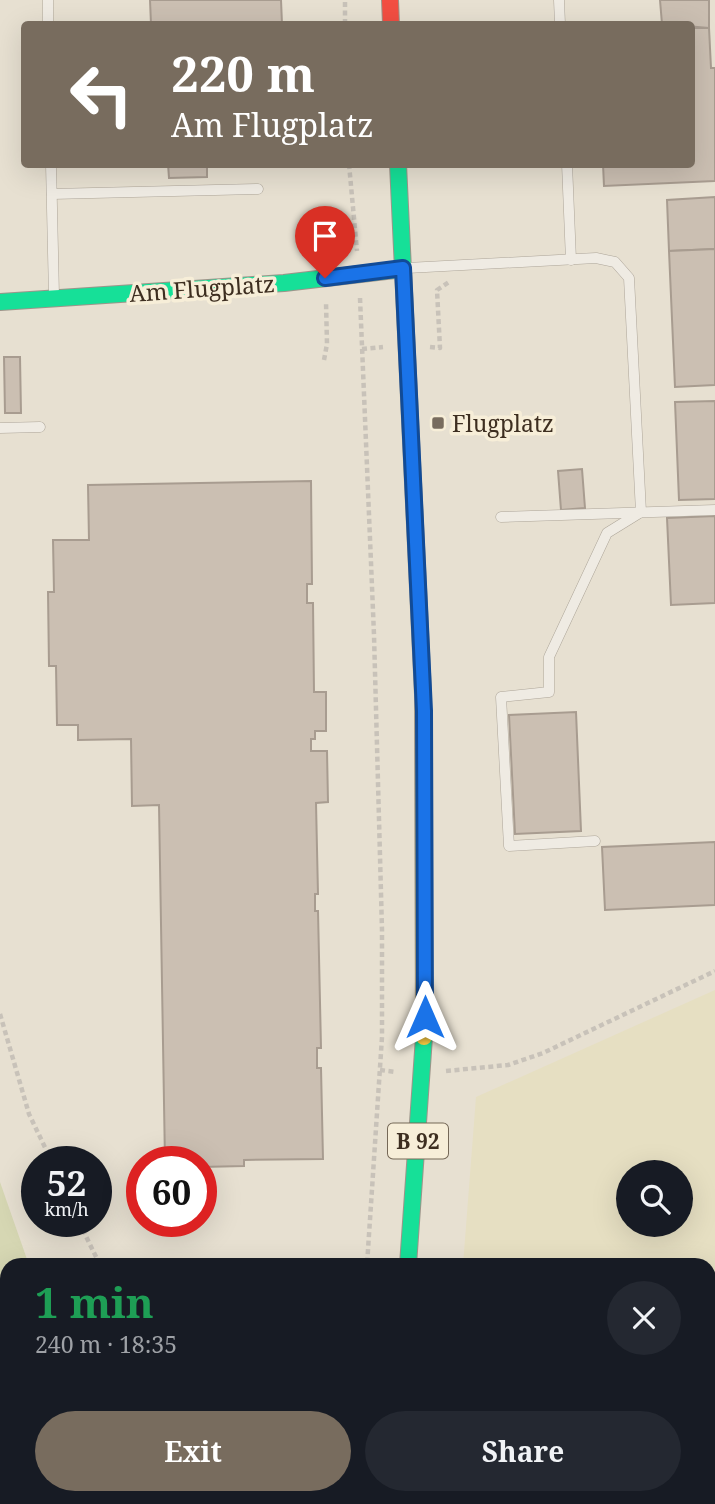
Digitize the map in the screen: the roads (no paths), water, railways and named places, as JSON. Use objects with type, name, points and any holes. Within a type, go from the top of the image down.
[{"type":"main road","points":[[390,0],[391,21]]},
{"type":"main road","name":"B 92","points":[[398,168],[424,711],[423,1074],[409,1258]]},
{"type":"main road","name":"Am Flugplatz","points":[[0,302],[325,278],[403,268]]},
{"type":"lane","points":[[48,0],[48,21]]},
{"type":"lane","points":[[559,0],[560,21]]},
{"type":"lane","points":[[51,168],[54,297]]},
{"type":"lane","points":[[567,168],[571,260]]},
{"type":"lane","points":[[52,194],[258,189]]},
{"type":"lane","points":[[403,268],[596,258],[615,262],[629,278],[641,512]]},
{"type":"lane","points":[[0,428],[40,427]]},
{"type":"lane","points":[[501,517],[715,510]]},
{"type":"lane","points":[[594,841],[509,846],[501,697],[549,692],[549,657],[607,533],[641,512]]},
{"type":"place","name":"Flugplatz","points":[[438,423]]}]
